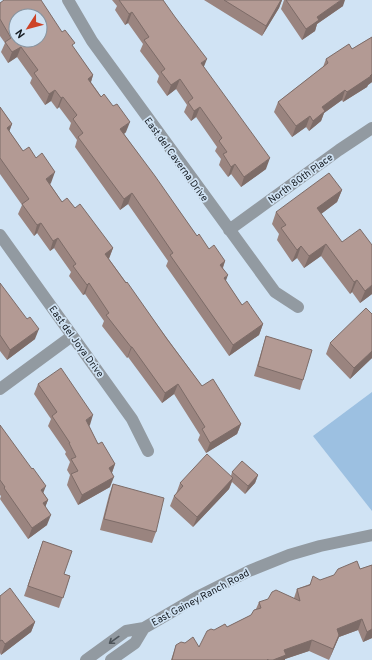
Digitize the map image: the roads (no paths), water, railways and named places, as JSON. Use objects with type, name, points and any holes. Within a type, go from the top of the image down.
[{"type":"street","name":"East del Caverna Drive","points":[[68,0],[92,40],[275,292],[298,307]]},
{"type":"street","name":"North 80th Place","points":[[229,230],[339,150],[372,128]]},
{"type":"street","name":"East del Joya Drive","points":[[0,235],[132,419],[148,451]]},
{"type":"street","points":[[0,389],[72,336]]},
{"type":"street","name":"East Gainey Ranch Road","points":[[86,660],[126,631],[144,628],[199,596],[249,571],[289,555],[320,546],[372,535]]},
{"type":"street","name":"East Gainey Ranch Road","points":[[111,660],[134,644],[144,628]]}]
